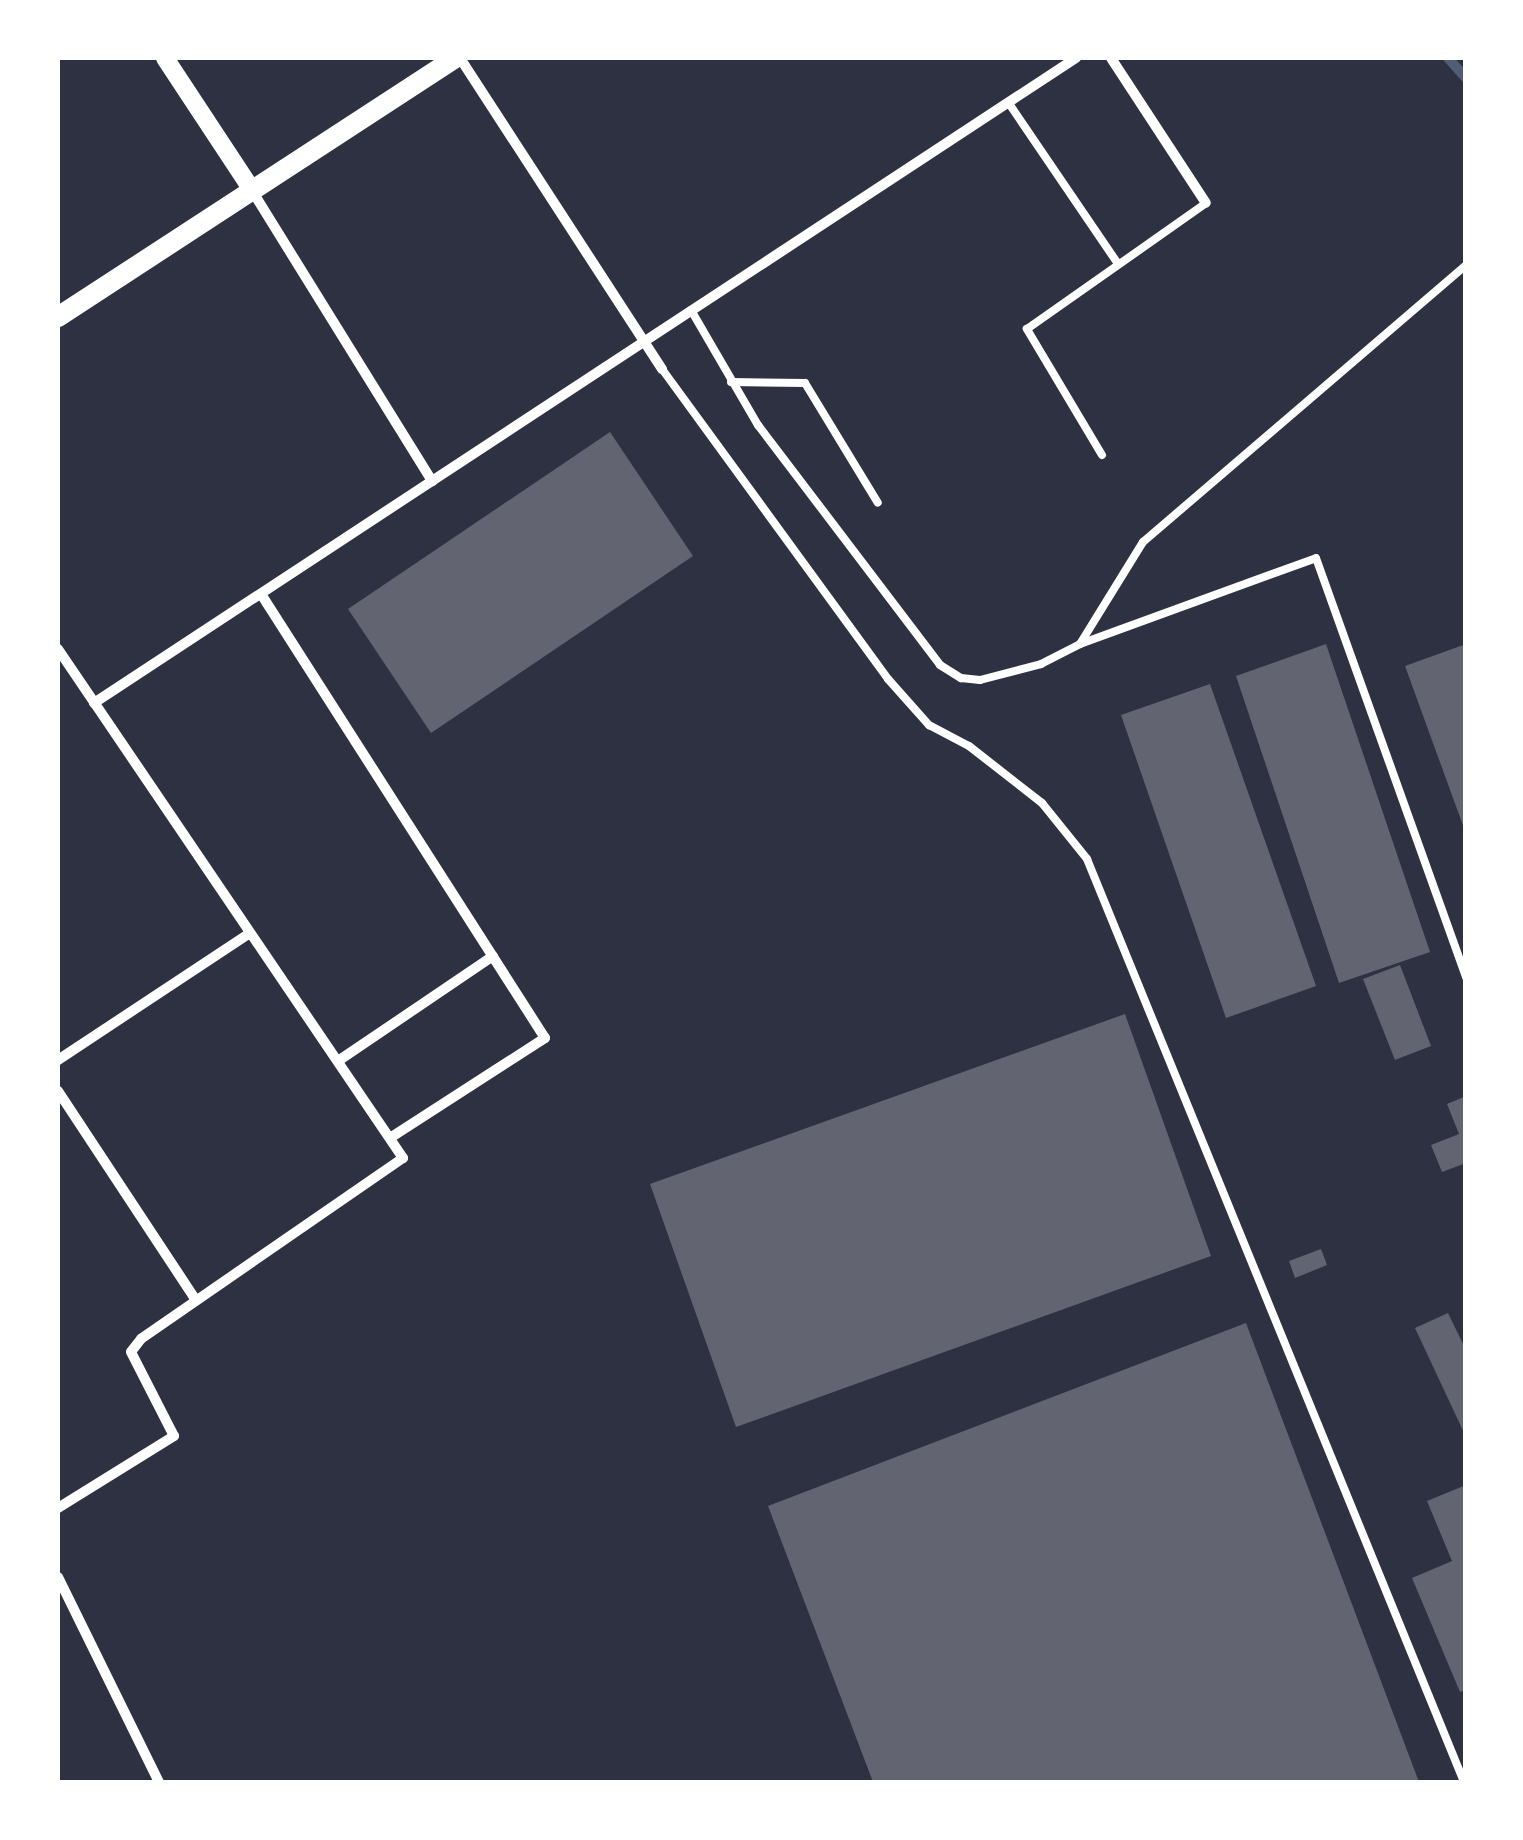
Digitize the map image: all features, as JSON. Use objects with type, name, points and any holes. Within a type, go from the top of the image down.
[{"type":"main road","points":[[58,316],[250,188],[458,58]]},
{"type":"street","points":[[166,58],[432,481]]},
{"type":"street","points":[[458,58],[662,369]]},
{"type":"street","points":[[94,703],[1076,58]]},
{"type":"street","points":[[1110,58],[1206,202]]},
{"type":"street","points":[[261,594],[546,1038],[390,1138]]},
{"type":"street","points":[[58,649],[403,1158],[196,1300],[131,1352],[174,1436],[58,1508]]},
{"type":"street","points":[[58,1060],[250,932]]},
{"type":"street","points":[[338,1061],[493,956]]},
{"type":"street","points":[[58,1092],[196,1300]]},
{"type":"street","points":[[58,1577],[159,1782]]},
{"type":"lane","points":[[1008,102],[1118,264]]},
{"type":"lane","points":[[1102,455],[1027,329],[1206,202]]},
{"type":"lane","points":[[1080,644],[1143,542],[1466,266]]},
{"type":"lane","points":[[691,310],[731,382],[940,664],[960,678],[980,680],[1042,664],[1080,644],[1316,558],[1466,978]]},
{"type":"lane","points":[[662,369],[888,679],[929,725],[969,746],[1042,803],[1087,858],[1464,1782]]},
{"type":"lane","points":[[731,382],[805,383],[878,503]]},
{"type":"building","points":[[610,432],[693,556],[431,733],[348,609]]},
{"type":"building","points":[[1326,644],[1430,952],[1339,983],[1236,676]]},
{"type":"building","points":[[1466,644],[1466,831],[1465,831],[1405,666]]},
{"type":"building","points":[[1210,684],[1316,986],[1226,1018],[1121,715]]},
{"type":"building","points":[[1400,965],[1431,1046],[1395,1060],[1363,979]]},
{"type":"building","points":[[1125,1014],[1211,1256],[736,1427],[650,1184]]},
{"type":"building","points":[[1466,1096],[1466,1163],[1442,1172],[1431,1145],[1459,1134],[1447,1104]]},
{"type":"building","points":[[1321,1249],[1327,1265],[1295,1278],[1289,1261]]},
{"type":"building","points":[[1448,1313],[1466,1350],[1466,1437],[1415,1328]]},
{"type":"building","points":[[1246,1323],[1419,1782],[873,1782],[768,1506]]},
{"type":"building","points":[[1466,1485],[1466,1690],[1460,1692],[1412,1578],[1452,1561],[1427,1501]]},
{"type":"waterway","points":[[1448,58],[1466,78]]}]
